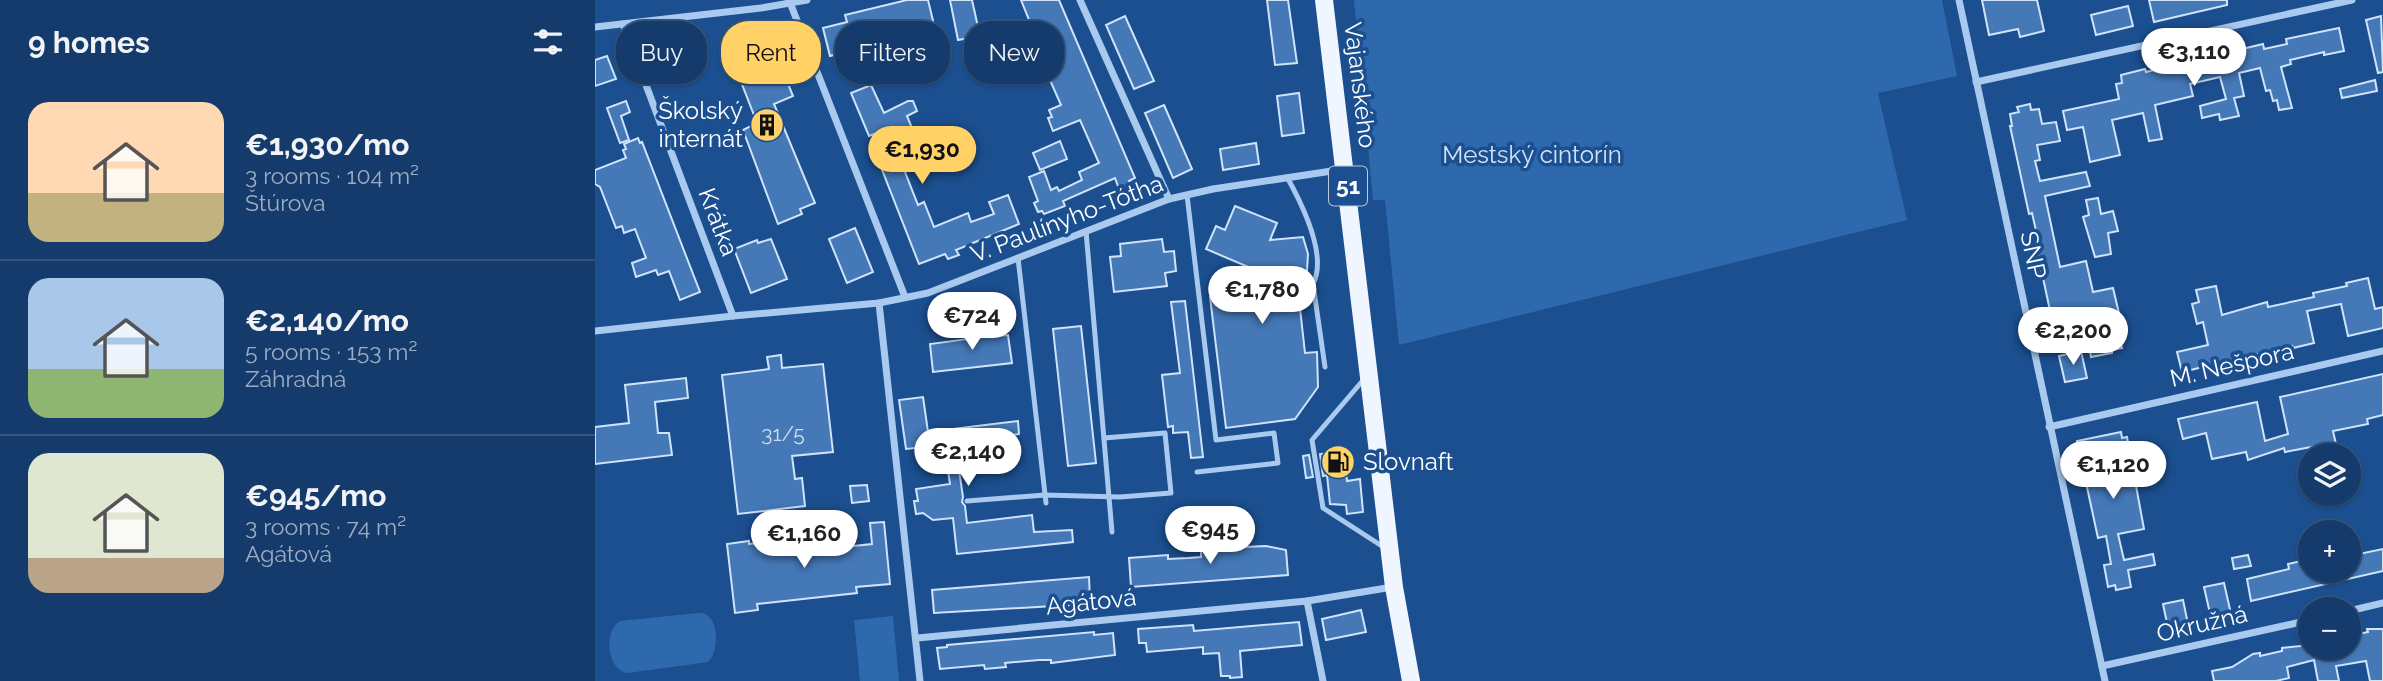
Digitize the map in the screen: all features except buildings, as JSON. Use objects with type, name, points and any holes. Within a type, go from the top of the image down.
[{"type":"main road","name":"Vajanského","points":[[1324,0],[1391,552]]},
{"type":"main road","name":"51","points":[[1391,552],[1394,587],[1411,681]]},
{"type":"street","points":[[646,21],[807,0]]},
{"type":"street","points":[[1080,0],[1169,199]]},
{"type":"street","name":"SNP","points":[[1959,0],[2105,681]]},
{"type":"street","points":[[1976,82],[2352,0]]},
{"type":"street","points":[[789,2],[905,297]]},
{"type":"street","points":[[595,27],[616,25]]},
{"type":"street","name":"Krátka","points":[[646,84],[733,316]]},
{"type":"street","name":"V. Paulínyho-Tótha","points":[[595,331],[879,303],[928,293],[1169,199],[1213,189],[1346,169]]},
{"type":"street","points":[[879,303],[920,681]]},
{"type":"street","name":"M. Nešpora","points":[[2049,427],[2383,351]]},
{"type":"street","name":"Agátová","points":[[917,638],[1307,601],[1394,587]]},
{"type":"street","points":[[1307,601],[1323,681]]},
{"type":"street","points":[[2361,608],[2383,603]]},
{"type":"street","name":"Okružná","points":[[2102,666],[2298,623]]},
{"type":"lane","points":[[1287,177],[1314,237],[1317,276],[1313,284],[1325,367]]},
{"type":"lane","points":[[1187,195],[1216,440],[1274,433],[1278,463],[1198,472]]},
{"type":"lane","points":[[1086,232],[1112,532]]},
{"type":"lane","points":[[1018,258],[1046,503]]},
{"type":"lane","points":[[1370,372],[1312,440],[1323,508],[1391,552]]},
{"type":"lane","points":[[967,501],[1045,495],[1171,493],[1165,433],[1104,438]]},
{"type":"green space","name":"Mestský cintorín","points":[[1354,0],[1942,0],[1957,76],[1878,93],[1907,220],[1399,345],[1385,200],[1373,200]]},
{"type":"green space","points":[[698,613],[707,615],[716,633],[714,653],[708,662],[628,673],[615,665],[610,641],[611,633],[620,621]]},
{"type":"green space","points":[[893,616],[899,681],[860,681],[854,620]]},
{"type":"place","name":"Školský internát","points":[[767,125]]},
{"type":"place","name":"Slovnaft","points":[[1338,462]]}]
